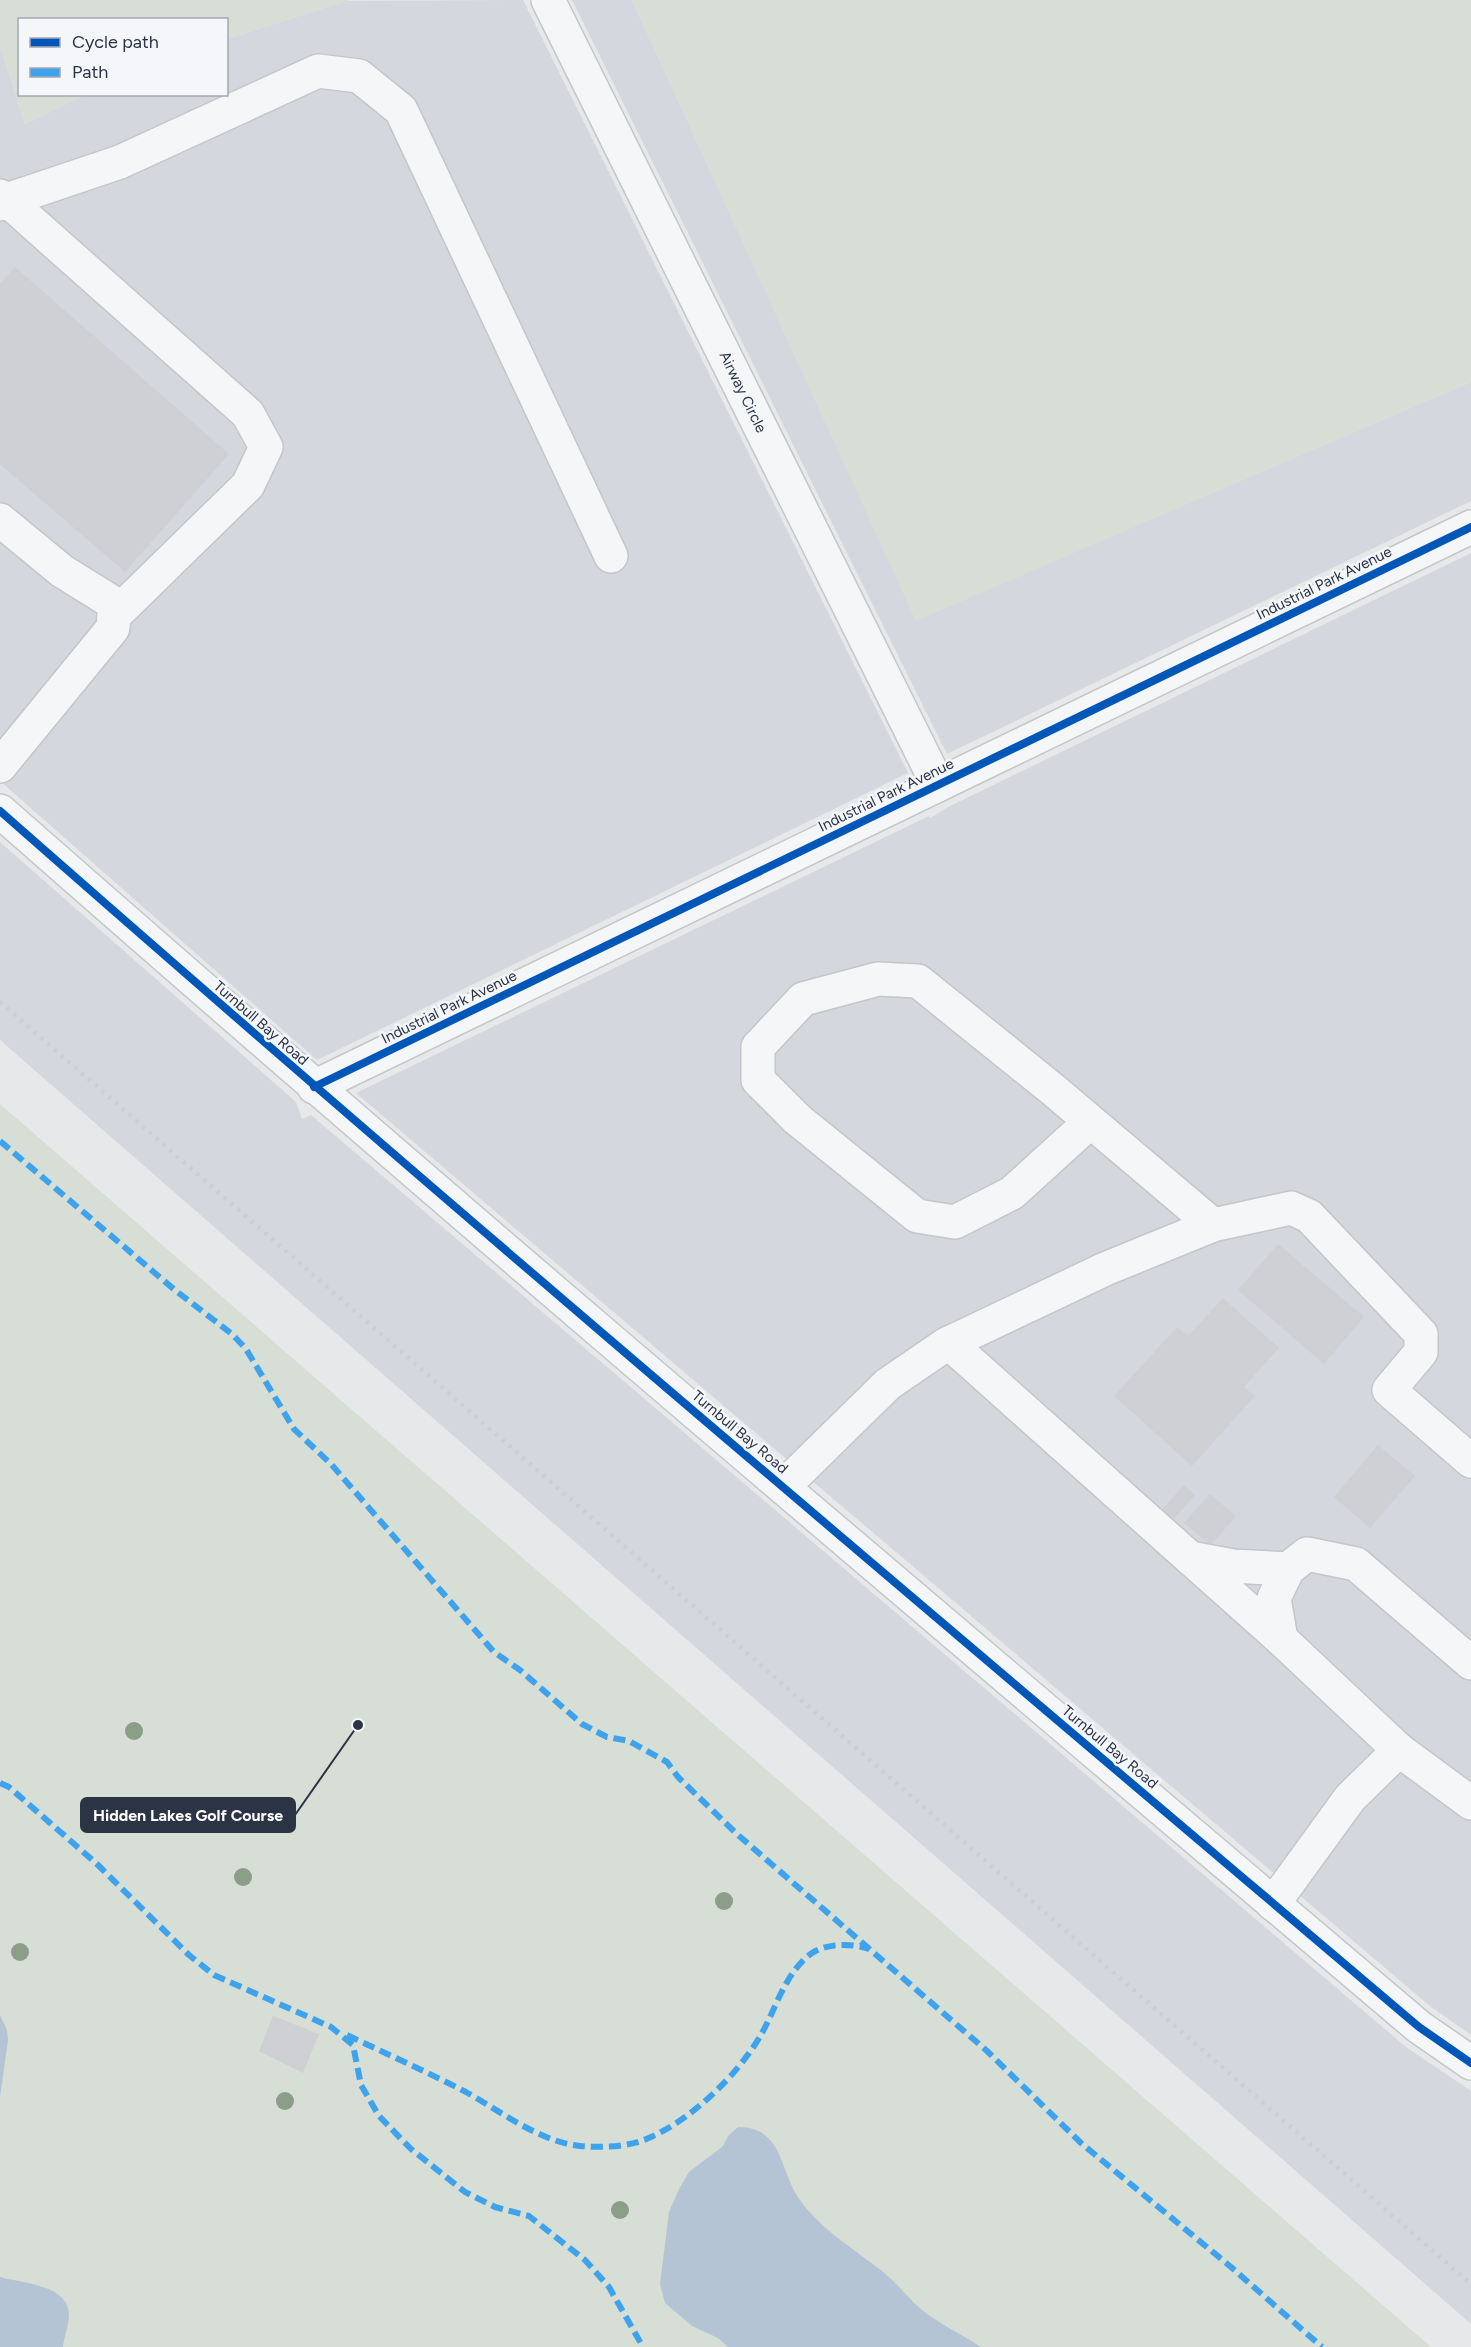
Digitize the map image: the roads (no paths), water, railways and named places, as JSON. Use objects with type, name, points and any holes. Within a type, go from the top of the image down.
[{"type":"street","name":"Airway Circle","points":[[548,0],[938,785]]},
{"type":"street","points":[[2,200],[120,162],[318,71],[359,76],[401,110],[611,556]]},
{"type":"street","points":[[2,200],[248,414],[266,447],[248,484],[114,616]]},
{"type":"street","points":[[0,520],[62,571],[115,604],[113,628],[0,766]]},
{"type":"street","name":"Industrial Park Avenue","points":[[314,1087],[1471,527]]},
{"type":"street","name":"Turnbull Bay Road","points":[[0,812],[314,1087],[1273,1904],[1419,2027],[1471,2063]]},
{"type":"street","points":[[1090,1122],[1012,1193],[956,1222],[917,1216],[796,1119],[758,1080],[758,1047],[803,999],[878,979],[918,981],[1090,1122],[1213,1224]]},
{"type":"street","points":[[783,1487],[888,1384],[949,1343],[1105,1269],[1213,1224],[1291,1208],[1309,1216],[1421,1334],[1421,1352],[1389,1390],[1471,1461]]},
{"type":"street","points":[[949,1343],[1281,1639],[1399,1750],[1471,1803]]},
{"type":"street","points":[[1281,1639],[1274,1598],[1288,1569],[1307,1554],[1356,1564],[1471,1663]]},
{"type":"street","points":[[1190,1558],[1233,1566],[1288,1569]]},
{"type":"street","points":[[1273,1904],[1350,1798],[1399,1750]]},
{"type":"water","points":[[0,2015],[7,2030],[8,2040],[0,2097]]},
{"type":"water","points":[[738,2127],[753,2129],[764,2134],[772,2142],[793,2189],[818,2221],[889,2277],[924,2311],[981,2347],[728,2347],[718,2338],[692,2326],[665,2303],[660,2284],[669,2212],[689,2172],[722,2147],[729,2135]]},
{"type":"water","points":[[0,2277],[31,2283],[61,2297],[67,2305],[69,2315],[63,2347],[0,2347]]},
{"type":"railway","points":[[0,1002],[1471,2284]]},
{"type":"place","name":"Hidden Lakes Golf Course","points":[[358,1725]]}]
